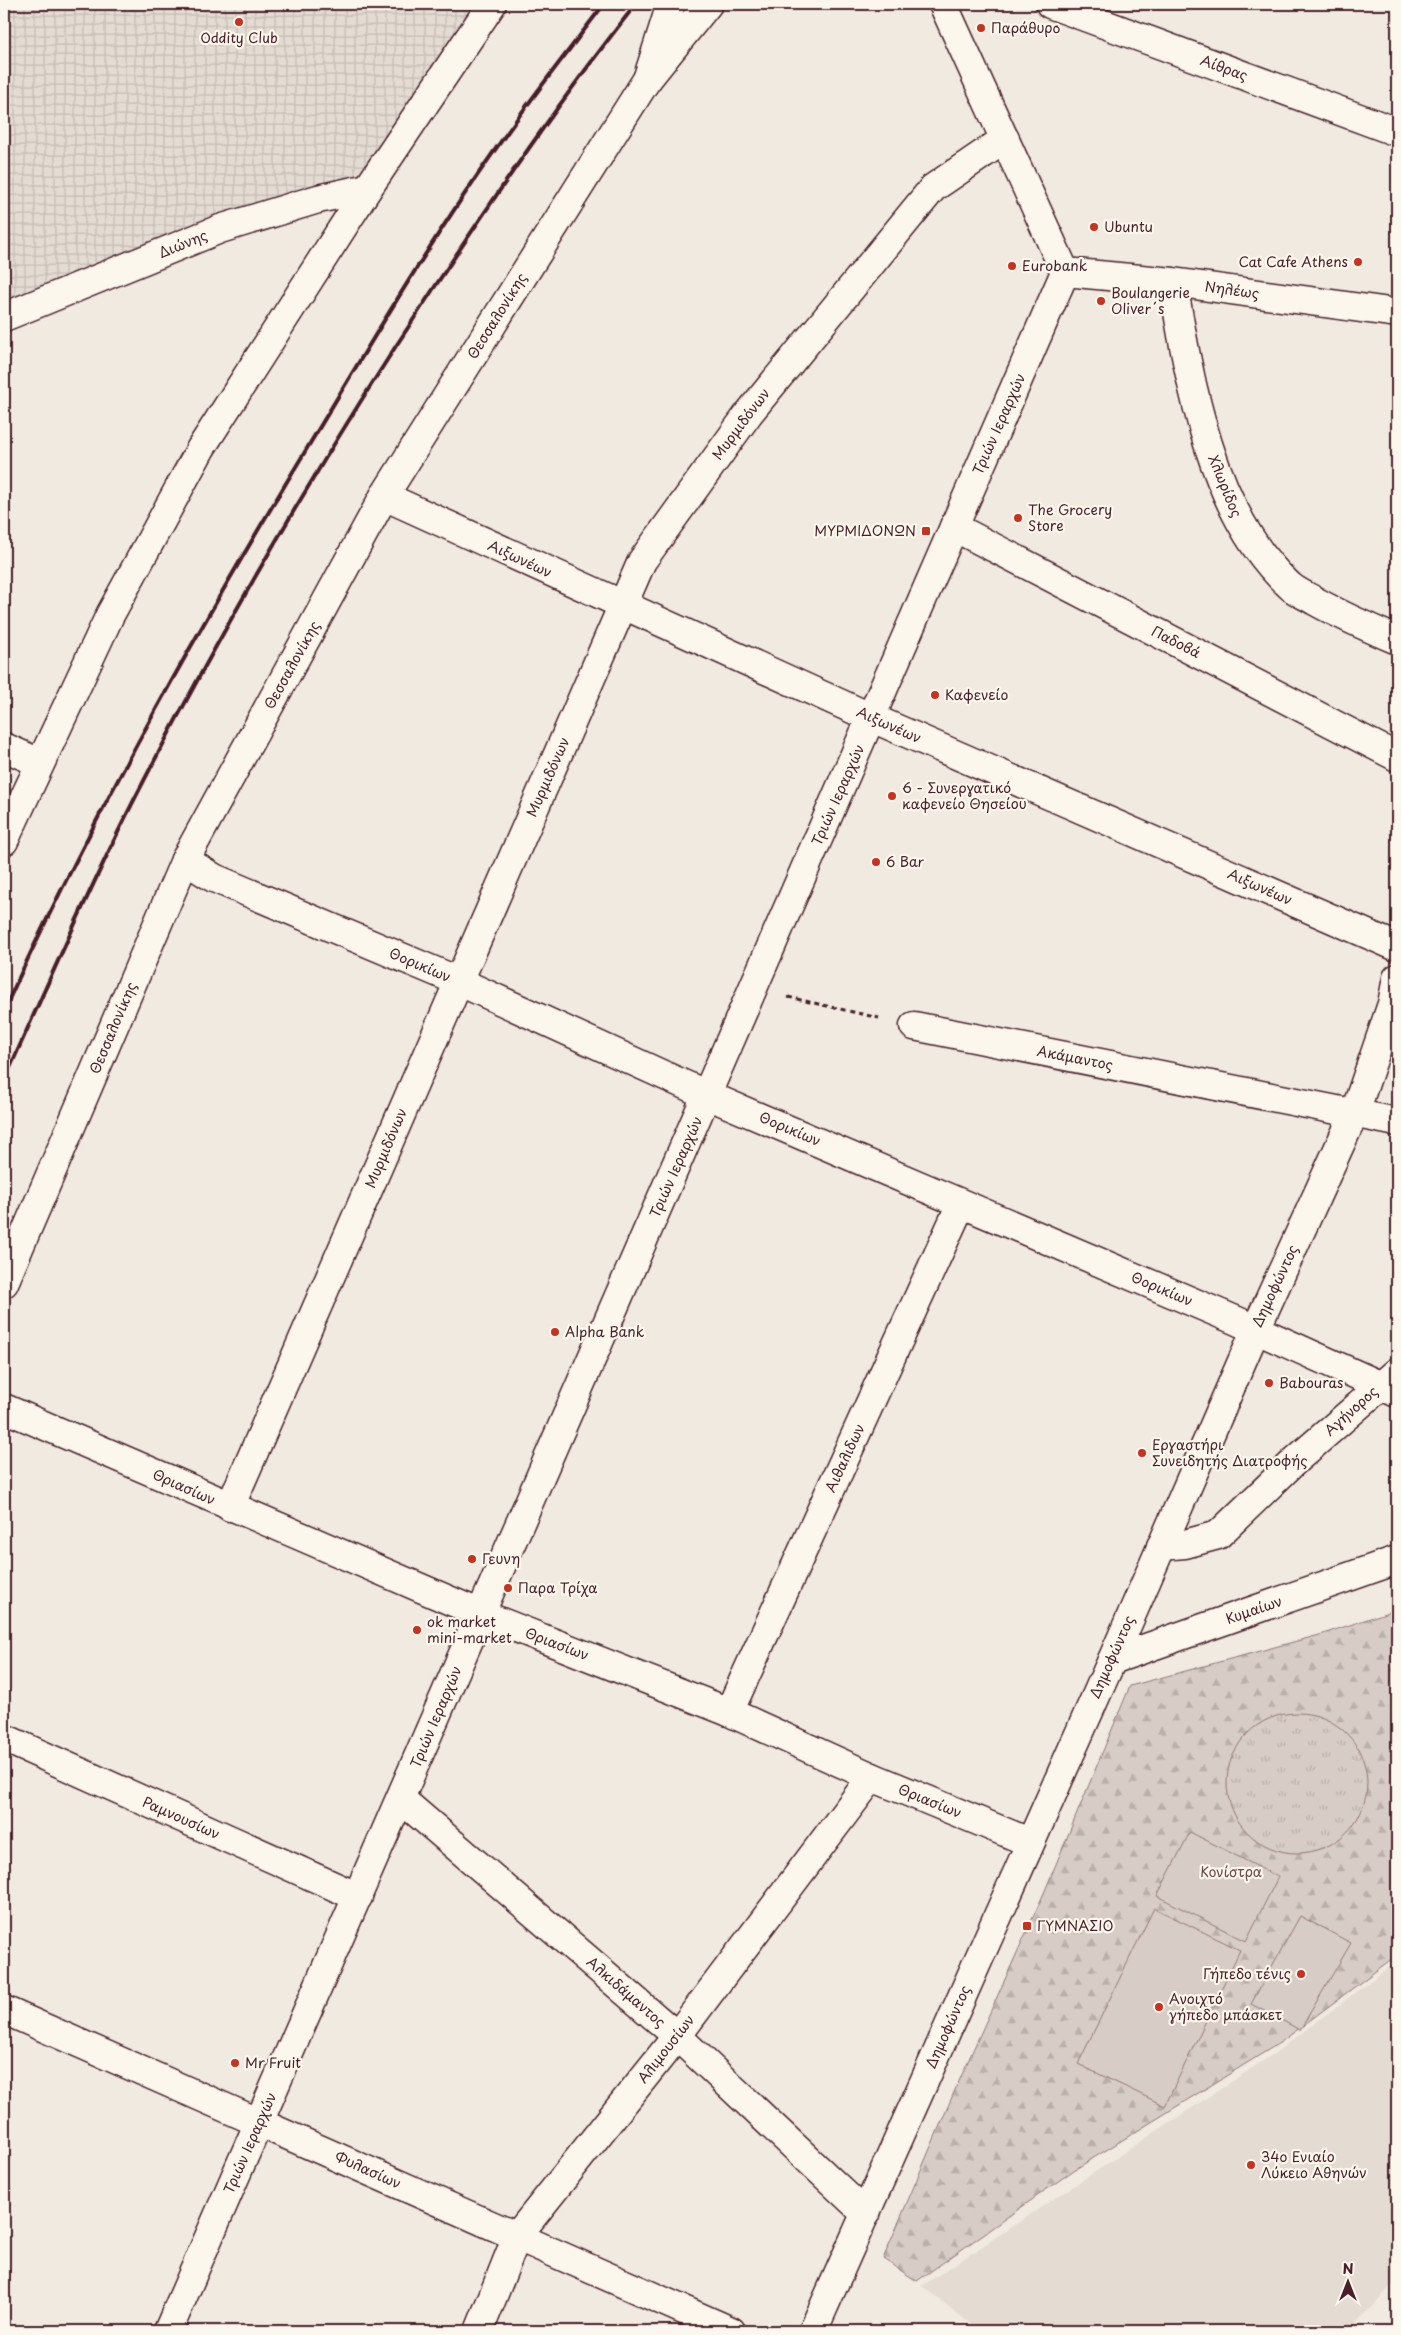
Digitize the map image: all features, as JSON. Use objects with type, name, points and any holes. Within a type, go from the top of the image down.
[{"type":"street","points":[[4,840],[110,616],[201,448],[368,188],[492,4]]},
{"type":"street","name":"Θεσσαλονίκης","points":[[646,81],[671,4]]},
{"type":"street","name":"Θεσσαλονίκης","points":[[4,1283],[185,860],[384,496],[646,81],[708,4]]},
{"type":"street","points":[[943,4],[1066,272]]},
{"type":"street","name":"Αίθρας","points":[[1050,4],[1397,132]]},
{"type":"street","name":"Μυρμιδόνων","points":[[230,1507],[642,561],[698,481],[783,369],[933,188],[1005,139]]},
{"type":"street","name":"Διώνης","points":[[4,317],[220,229],[318,199],[368,188]]},
{"type":"street","name":"Νηλέως","points":[[1066,272],[1173,282],[1397,313]]},
{"type":"street","name":"Τριών Ιεραρχών","points":[[168,2331],[1066,272]]},
{"type":"street","name":"Χλωρίδος","points":[[1173,282],[1183,344],[1207,439],[1230,507],[1255,548],[1290,587],[1354,622],[1397,640]]},
{"type":"street","name":"Αιξωνέων","points":[[384,496],[872,718],[1397,947]]},
{"type":"street","name":"Παδοβά","points":[[954,527],[1397,756]]},
{"type":"street","points":[[4,747],[40,763]]},
{"type":"street","name":"Θορικίων","points":[[185,860],[214,878],[458,981],[707,1095],[1256,1329],[1391,1383]]},
{"type":"street","name":"Δημοφώντος","points":[[813,2331],[1029,1842],[1112,1660],[1256,1329],[1355,1112],[1392,1004],[1397,978]]},
{"type":"street","name":"Ακάμαντος","points":[[914,1026],[1355,1112],[1397,1122]]},
{"type":"street","name":"Αιθαλιδων","points":[[730,1712],[962,1204]]},
{"type":"street","name":"Αγήνορος","points":[[1161,1546],[1185,1544],[1218,1535],[1391,1383]]},
{"type":"street","name":"Θριασίων","points":[[4,1408],[481,1614],[730,1712],[872,1778],[1029,1842]]},
{"type":"street","name":"Κυμαίων","points":[[1112,1660],[1397,1560]]},
{"type":"street","name":"Ραμνουσίων","points":[[4,1738],[358,1897]]},
{"type":"street","name":"Αλιμουσίων","points":[[480,2331],[516,2236],[677,2036],[872,1778]]},
{"type":"street","name":"Αλκιδάμαντος","points":[[400,1799],[677,2036],[866,2214]]},
{"type":"street","name":"Φυλασίων","points":[[4,2010],[732,2331]]},
{"type":"path","points":[[753,988],[914,1026]]},
{"type":"shaded area","points":[[4,4],[479,4],[360,177],[242,206],[4,315]]},
{"type":"shaded area","name":"34ο Ενιαίο Λύκειο Αθηνών","points":[[1397,1961],[1397,2280],[1348,2331],[980,2331],[922,2286],[1278,2051]]},
{"type":"green space","name":"Κονίστρα","points":[[1397,1609],[1397,1955],[1281,2042],[1074,2170],[917,2281],[883,2259],[955,2090],[1044,1893],[1130,1686],[1323,1634]]},
{"type":"green space","points":[[1297,1713],[1311,1714],[1324,1718],[1347,1733],[1362,1756],[1366,1769],[1366,1797],[1362,1810],[1347,1833],[1324,1848],[1311,1852],[1297,1853],[1283,1852],[1270,1848],[1247,1833],[1232,1810],[1228,1797],[1227,1783],[1228,1769],[1232,1756],[1247,1733],[1270,1718],[1283,1714]]},
{"type":"green space","points":[[1190,1832],[1278,1877],[1246,1941],[1157,1896]]},
{"type":"green space","name":"Ανοιχτό γήπεδο μπάσκετ","points":[[1154,1908],[1240,1950],[1165,2106],[1078,2064]]},
{"type":"green space","name":"Γήπεδο τένις","points":[[1300,1916],[1351,1943],[1300,2030],[1251,2004]]},
{"type":"railway","points":[[4,1010],[38,937],[110,794],[187,653],[268,514],[379,329],[476,177],[539,89],[604,4]]},
{"type":"railway","points":[[4,1081],[83,906],[133,802],[202,671],[275,542],[352,415],[456,254],[557,109],[636,4]]},
{"type":"place","name":"Oddity Club","points":[[239,22]]},
{"type":"place","name":"Παράθυρο","points":[[981,28]]},
{"type":"place","name":"Ubuntu","points":[[1094,227]]},
{"type":"place","name":"Cat Cafe Athens","points":[[1358,262]]},
{"type":"place","name":"Eurobank","points":[[1012,266]]},
{"type":"place","name":"Boulangerie Oliver´s","points":[[1101,301]]},
{"type":"place","name":"The Grocery Store","points":[[1018,518]]},
{"type":"place","name":"ΜΥΡΜΙΔΟΝΩΝ","points":[[926,531]]},
{"type":"place","name":"Καφενείο","points":[[935,695]]},
{"type":"place","name":"6 - Συνεργατικό καφενείο Θησείου","points":[[892,796]]},
{"type":"place","name":"6 Bar","points":[[876,862]]},
{"type":"place","name":"Alpha Bank","points":[[555,1332]]},
{"type":"place","name":"Babouras","points":[[1269,1383]]},
{"type":"place","name":"Εργαστήρι Συνειδητής Διατροφής","points":[[1142,1453]]},
{"type":"place","name":"Γευνη","points":[[472,1559]]},
{"type":"place","name":"Παρα Τρίχα","points":[[508,1588]]},
{"type":"place","name":"ok market mini-market","points":[[417,1630]]},
{"type":"place","name":"ΓΥΜΝΑΣΙΟ","points":[[1027,1926]]},
{"type":"place","name":"Γήπεδο τένις","points":[[1301,1974]]},
{"type":"place","name":"Ανοιχτό γήπεδο μπάσκετ","points":[[1159,2007]]},
{"type":"place","name":"Mr Fruit","points":[[235,2063]]},
{"type":"place","name":"34ο Ενιαίο Λύκειο Αθηνών","points":[[1251,2165]]}]
